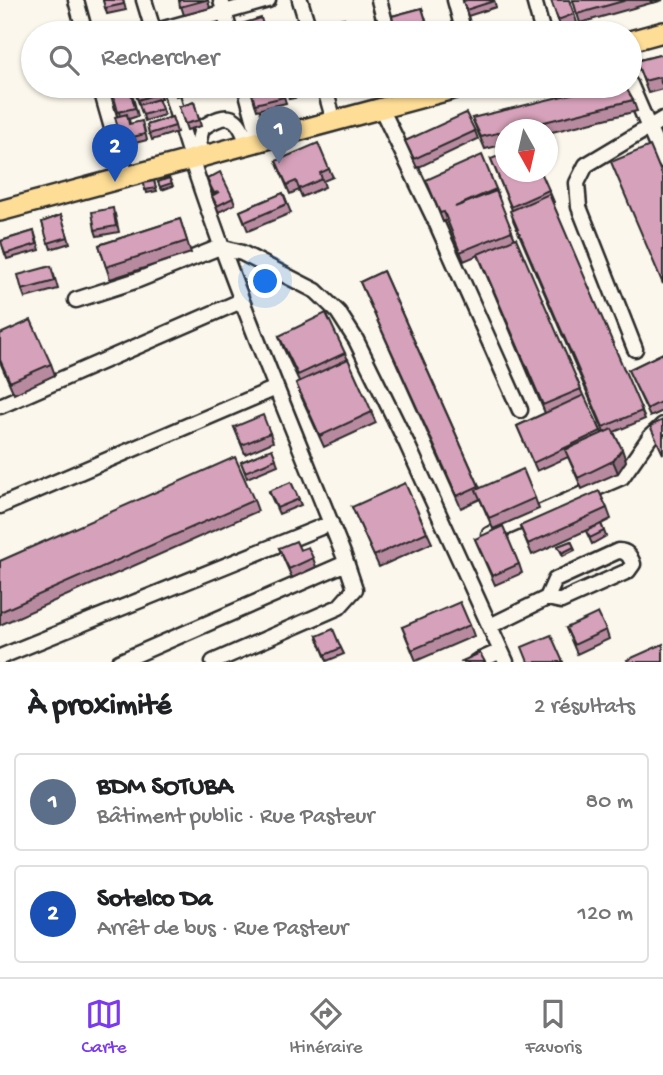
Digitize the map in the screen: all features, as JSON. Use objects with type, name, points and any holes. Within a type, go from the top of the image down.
[{"type":"main road","points":[[642,38],[663,32]]},
{"type":"main road","points":[[0,211],[381,108],[397,98]]},
{"type":"street","points":[[76,0],[82,21]]},
{"type":"street","points":[[144,0],[150,21]]},
{"type":"street","points":[[184,21],[222,6],[268,0]]},
{"type":"street","points":[[300,0],[306,21]]},
{"type":"street","points":[[379,0],[385,21]]},
{"type":"street","points":[[455,0],[461,21]]},
{"type":"street","points":[[534,0],[540,21]]},
{"type":"street","points":[[103,98],[126,177]]},
{"type":"street","points":[[174,98],[196,158],[220,247],[355,589],[339,607],[213,662]]},
{"type":"street","points":[[247,98],[254,142]]},
{"type":"street","points":[[327,98],[334,121]]},
{"type":"street","points":[[636,98],[663,160]]},
{"type":"street","points":[[381,108],[436,222],[520,410]]},
{"type":"street","points":[[196,158],[202,128],[225,117],[234,118],[254,142]]},
{"type":"street","points":[[635,349],[579,207],[576,183],[586,165],[663,119]]},
{"type":"street","points":[[76,300],[220,247],[242,253],[316,291],[338,312],[356,340],[504,657],[476,662]]},
{"type":"street","points":[[0,406],[241,301]]},
{"type":"street","points":[[0,506],[276,387]]},
{"type":"street","points":[[478,540],[622,477],[650,437],[663,425]]},
{"type":"street","points":[[0,657],[331,523]]},
{"type":"street","points":[[490,626],[547,598],[561,600],[628,571],[633,564],[630,556],[618,551],[555,580],[547,598]]},
{"type":"street","points":[[119,662],[346,563]]},
{"type":"building","points":[[103,0],[123,0],[124,4],[105,8]]},
{"type":"building","points":[[179,0],[206,0],[180,7]]},
{"type":"building","points":[[551,0],[569,0],[574,14],[558,20]]},
{"type":"building","points":[[573,0],[627,0],[577,14]]},
{"type":"building","points":[[463,1],[494,1],[466,10]]},
{"type":"building","points":[[422,8],[426,21],[393,21],[392,16]]},
{"type":"building","points":[[663,54],[663,82],[661,83],[660,77],[644,81],[642,59]]},
{"type":"building","points":[[114,98],[132,98],[135,108],[118,112]]},
{"type":"building","points":[[253,98],[280,98],[255,104]]},
{"type":"building","points":[[554,98],[633,100],[556,119],[495,119],[495,134],[481,137],[472,118]]},
{"type":"building","points":[[158,99],[162,109],[143,115],[139,105]]},
{"type":"building","points":[[194,102],[199,120],[185,124],[179,107]]},
{"type":"building","points":[[466,113],[475,131],[414,159],[405,141]]},
{"type":"building","points":[[127,114],[129,124],[142,121],[145,134],[121,140],[115,117]]},
{"type":"building","points":[[172,117],[175,126],[149,134],[147,125]]},
{"type":"building","points":[[318,143],[329,169],[320,173],[322,179],[299,189],[296,181],[287,185],[276,161]]},
{"type":"building","points":[[650,146],[663,177],[663,284],[611,162]]},
{"type":"building","points":[[482,155],[496,189],[455,207],[496,191],[512,231],[460,252],[444,212],[440,213],[426,180]]},
{"type":"building","points":[[220,172],[233,198],[217,206],[212,196],[219,192],[214,193],[207,179]]},
{"type":"building","points":[[169,178],[172,183],[160,187],[158,182]]},
{"type":"building","points":[[154,181],[156,188],[145,190],[144,183]]},
{"type":"building","points":[[501,182],[545,182],[549,190],[511,207]]},
{"type":"building","points":[[283,193],[287,204],[245,222],[240,211]]},
{"type":"building","points":[[549,194],[642,411],[603,427],[510,211]]},
{"type":"building","points":[[113,208],[116,226],[95,230],[92,212]]},
{"type":"building","points":[[61,215],[68,237],[48,243],[42,222]]},
{"type":"building","points":[[180,219],[187,241],[106,267],[99,245]]},
{"type":"building","points":[[34,231],[37,244],[5,254],[1,241]]},
{"type":"building","points":[[516,238],[581,389],[543,405],[478,254]]},
{"type":"building","points":[[51,266],[55,281],[22,290],[18,275]]},
{"type":"building","points":[[383,271],[479,486],[457,496],[360,282]]},
{"type":"building","points":[[326,313],[345,353],[298,375],[279,336]]},
{"type":"building","points":[[31,320],[51,364],[10,382],[0,360],[0,334]]},
{"type":"building","points":[[663,353],[663,401],[647,409],[628,370]]},
{"type":"building","points":[[348,359],[372,412],[320,436],[296,383]]},
{"type":"building","points":[[584,395],[601,431],[533,463],[517,426]]},
{"type":"building","points":[[263,415],[270,433],[242,445],[234,427]]},
{"type":"building","points":[[663,420],[663,454],[650,426]]},
{"type":"building","points":[[612,429],[622,449],[613,461],[578,478],[565,450]]},
{"type":"building","points":[[272,449],[276,459],[245,472],[241,462]]},
{"type":"building","points":[[235,457],[254,500],[0,612],[0,561]]},
{"type":"building","points":[[523,469],[535,498],[489,518],[476,490]]},
{"type":"building","points":[[291,482],[299,499],[277,508],[269,491]]},
{"type":"building","points":[[405,483],[427,532],[374,556],[352,507]]},
{"type":"building","points":[[599,491],[607,508],[528,544],[520,526]]},
{"type":"building","points":[[601,524],[604,531],[590,538],[586,531]]},
{"type":"building","points":[[503,526],[519,564],[492,576],[475,539]]},
{"type":"building","points":[[296,541],[300,550],[308,547],[313,558],[289,569],[279,548]]},
{"type":"building","points":[[571,541],[574,547],[562,553],[558,546]]},
{"type":"building","points":[[460,602],[470,625],[412,650],[402,627]]},
{"type":"building","points":[[598,613],[606,630],[574,645],[566,628]]},
{"type":"building","points":[[333,629],[341,648],[325,655],[317,636]]},
{"type":"building","points":[[551,635],[563,662],[528,662],[522,647]]},
{"type":"building","points":[[663,644],[663,662],[627,660]]},
{"type":"building","points":[[480,653],[485,662],[460,662]]},
{"type":"place","name":"BDM SOTUBA","points":[[279,164]]},
{"type":"place","name":"Sotelco Da","points":[[115,182]]}]
